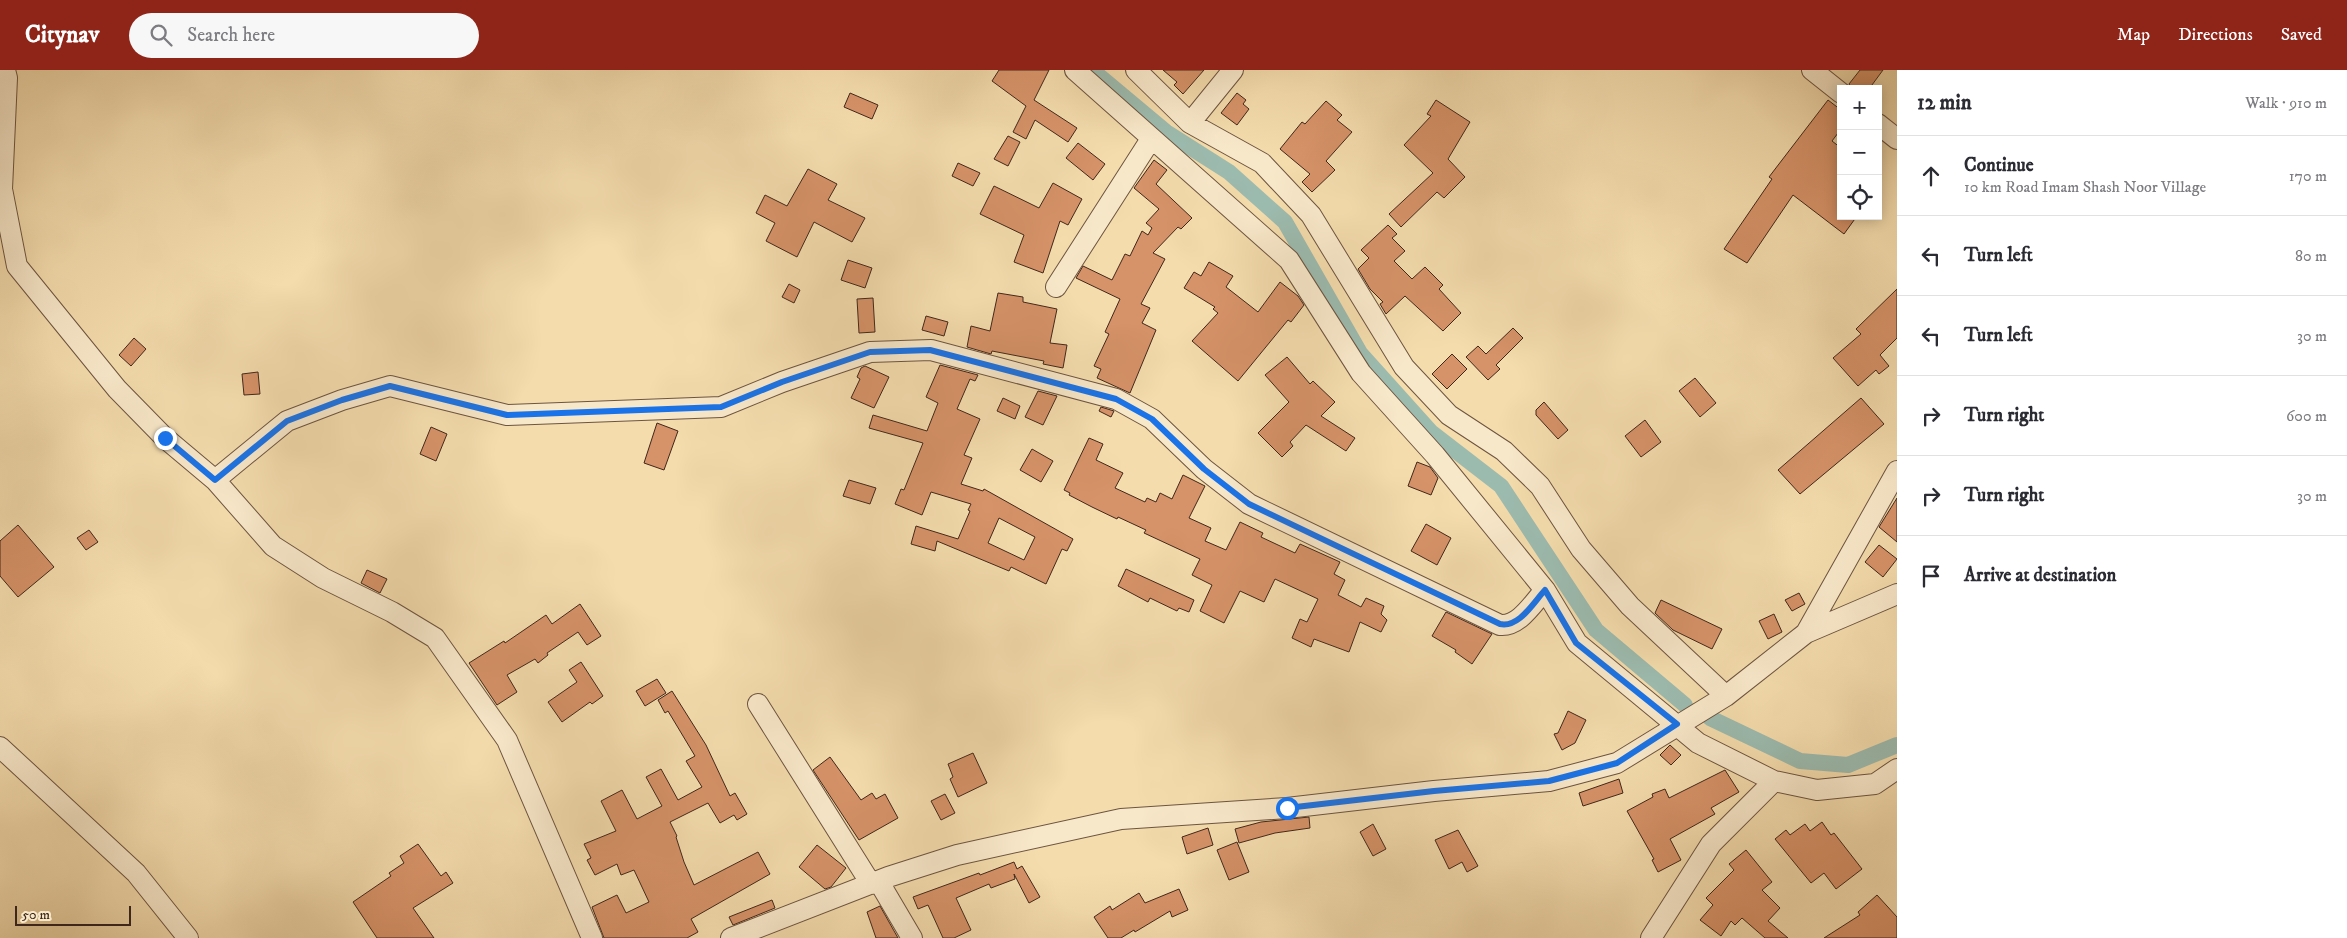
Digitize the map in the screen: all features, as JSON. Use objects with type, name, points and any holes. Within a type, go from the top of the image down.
[{"type":"street","points":[[5,70],[7,78],[2,189],[4,226],[17,266],[117,389],[165,438],[215,480],[273,546],[323,578],[392,612],[435,638],[507,740],[592,938]]},
{"type":"street","points":[[1075,70],[1289,260],[1361,373],[1435,455],[1545,590],[1576,643],[1698,743],[1774,781],[1817,790],[1875,784],[1897,769]]},
{"type":"street","points":[[1136,70],[1190,123],[1262,163],[1311,215],[1404,367],[1449,415],[1504,451],[1540,486],[1581,549],[1630,606],[1726,696]]},
{"type":"street","points":[[1190,123],[1232,70]]},
{"type":"street","points":[[1812,70],[1837,90]]},
{"type":"street","points":[[1882,127],[1897,139]]},
{"type":"street","points":[[1056,287],[1151,139]]},
{"type":"street","points":[[215,480],[287,421],[342,400],[390,386],[507,415],[721,407],[782,382],[870,352],[930,350],[1116,399],[1152,419],[1204,469],[1249,504],[1500,624],[1508,626],[1516,622],[1545,590]]},
{"type":"street","points":[[1806,633],[1897,471]]},
{"type":"street","points":[[731,938],[875,883],[957,855],[1121,820],[1287,808],[1434,791],[1549,781],[1617,763],[1677,724],[1726,696],[1806,633],[1897,594]]},
{"type":"street","points":[[758,704],[912,938]]},
{"type":"street","points":[[0,747],[136,873],[188,938]]},
{"type":"street","points":[[1651,938],[1710,844],[1774,781]]},
{"type":"building","points":[[999,70],[1049,70],[1034,100],[1077,128],[1068,142],[1035,120],[1026,139],[1013,132],[1026,106],[992,81]]},
{"type":"building","points":[[1163,70],[1204,70],[1183,94],[1174,85],[1177,82]]},
{"type":"building","points":[[1860,70],[1883,70],[1872,85],[1849,84]]},
{"type":"building","points":[[850,93],[878,105],[872,119],[844,107]]},
{"type":"building","points":[[1237,93],[1246,100],[1243,104],[1249,109],[1237,125],[1221,113]]},
{"type":"building","points":[[1436,100],[1470,122],[1448,159],[1465,177],[1444,198],[1437,192],[1401,227],[1389,214],[1433,173],[1404,145],[1431,116],[1427,114]]},
{"type":"building","points":[[1828,100],[1837,107],[1837,134],[1832,141],[1837,145],[1837,220],[1854,220],[1844,234],[1793,195],[1747,263],[1724,249],[1772,179],[1769,177]]},
{"type":"building","points":[[1326,101],[1342,115],[1337,120],[1352,132],[1326,161],[1335,170],[1312,192],[1302,182],[1310,174],[1280,149],[1302,122],[1305,124]]},
{"type":"building","points":[[1008,136],[1020,142],[1008,166],[994,159]]},
{"type":"building","points":[[1078,143],[1105,164],[1093,180],[1066,158]]},
{"type":"building","points":[[1154,160],[1167,170],[1156,184],[1192,218],[1181,229],[1178,227],[1153,253],[1165,259],[1141,304],[1150,308],[1142,323],[1156,330],[1130,393],[1097,378],[1101,369],[1094,366],[1109,334],[1105,332],[1120,299],[1076,278],[1083,266],[1112,280],[1125,254],[1130,256],[1142,231],[1148,235],[1152,228],[1146,223],[1159,209],[1134,188]]},
{"type":"building","points":[[958,163],[980,173],[973,186],[952,176]]},
{"type":"building","points":[[808,169],[837,184],[828,200],[865,218],[852,242],[814,222],[797,257],[766,241],[775,223],[756,213],[765,195],[787,206]]},
{"type":"building","points":[[1053,183],[1082,199],[1068,225],[1060,221],[1043,273],[1014,262],[1024,235],[980,214],[994,186],[1039,208]]},
{"type":"building","points":[[1388,225],[1397,234],[1392,238],[1405,251],[1394,261],[1412,279],[1425,267],[1443,285],[1439,289],[1461,313],[1443,331],[1405,296],[1386,314],[1380,304],[1383,302],[1370,289],[1358,269],[1369,258],[1361,250]]},
{"type":"building","points":[[848,260],[872,268],[865,288],[841,280]]},
{"type":"building","points":[[1209,262],[1233,276],[1226,287],[1258,312],[1280,282],[1298,296],[1304,305],[1291,322],[1288,320],[1238,381],[1192,341],[1218,313],[1213,309],[1215,307],[1184,288],[1194,272],[1201,276]]},
{"type":"building","points":[[789,284],[800,290],[794,303],[782,297]]},
{"type":"building","points":[[1897,289],[1897,338],[1880,355],[1889,366],[1879,374],[1876,370],[1858,386],[1833,358],[1861,334],[1856,329]]},
{"type":"building","points":[[998,293],[1023,297],[1023,302],[1057,309],[1050,343],[1067,345],[1063,368],[1043,364],[1044,361],[992,351],[991,354],[967,347],[971,326],[990,331]]},
{"type":"building","points":[[873,298],[875,332],[859,333],[857,299]]},
{"type":"building","points":[[926,316],[948,322],[944,336],[922,330]]},
{"type":"building","points":[[1513,328],[1523,338],[1496,365],[1500,369],[1488,380],[1466,357],[1478,346],[1486,354]]},
{"type":"building","points":[[134,338],[146,349],[131,366],[119,355]]},
{"type":"building","points":[[1452,354],[1467,369],[1447,389],[1432,374]]},
{"type":"building","points":[[1287,357],[1310,384],[1313,381],[1335,402],[1321,416],[1355,438],[1346,451],[1306,425],[1290,442],[1293,446],[1282,457],[1258,433],[1289,402],[1265,375]]},
{"type":"building","points":[[940,365],[978,375],[975,381],[970,379],[957,409],[980,419],[964,455],[972,458],[961,484],[983,491],[984,489],[1073,539],[1067,551],[1062,549],[1046,584],[1011,567],[1009,571],[937,541],[935,551],[911,544],[916,526],[958,539],[971,504],[931,492],[922,515],[895,504],[901,489],[904,490],[923,443],[869,428],[873,415],[927,431],[938,403],[926,397]],"holes":[[[999,518],[1035,537],[1024,560],[988,543]]]},
{"type":"building","points":[[865,366],[889,377],[874,408],[851,398],[860,379],[857,377],[861,368]]},
{"type":"building","points":[[258,372],[260,394],[244,395],[242,374]]},
{"type":"building","points":[[1695,378],[1716,403],[1700,417],[1679,391]]},
{"type":"building","points":[[1038,391],[1057,396],[1043,425],[1025,417]]},
{"type":"building","points":[[1003,398],[1020,406],[1015,419],[997,411]]},
{"type":"building","points":[[1861,398],[1884,424],[1800,494],[1778,470]]},
{"type":"building","points":[[1544,402],[1568,430],[1558,439],[1536,415],[1536,410]]},
{"type":"building","points":[[1101,407],[1114,411],[1111,417],[1099,411]]},
{"type":"building","points":[[1645,420],[1661,442],[1641,457],[1625,436]]},
{"type":"building","points":[[657,423],[678,431],[664,470],[644,463]]},
{"type":"building","points":[[431,427],[447,434],[436,461],[420,454]]},
{"type":"building","points":[[1089,438],[1103,444],[1096,460],[1123,473],[1115,488],[1145,502],[1147,498],[1156,502],[1160,493],[1172,499],[1183,475],[1205,486],[1189,518],[1211,528],[1205,541],[1226,550],[1240,522],[1263,533],[1261,537],[1295,553],[1300,544],[1340,562],[1334,574],[1345,580],[1338,595],[1361,607],[1366,598],[1384,606],[1381,614],[1387,620],[1381,632],[1360,622],[1349,652],[1314,639],[1311,647],[1292,638],[1300,619],[1307,622],[1318,599],[1275,579],[1264,602],[1240,591],[1224,623],[1200,611],[1212,585],[1192,575],[1200,559],[1144,533],[1146,530],[1092,507],[1069,495],[1070,493],[1064,490]]},
{"type":"building","points":[[1032,449],[1053,461],[1041,482],[1020,470]]},
{"type":"building","points":[[1417,462],[1430,467],[1438,478],[1431,495],[1408,486]]},
{"type":"building","points":[[849,480],[876,488],[870,504],[843,496]]},
{"type":"building","points":[[1897,498],[1897,542],[1879,527]]},
{"type":"building","points":[[1426,524],[1451,538],[1437,565],[1411,551]]},
{"type":"building","points":[[18,525],[54,567],[18,597],[0,576],[0,541]]},
{"type":"building","points":[[89,530],[98,542],[86,550],[77,538]]},
{"type":"building","points":[[1879,545],[1897,559],[1883,577],[1865,562]]},
{"type":"building","points":[[1126,569],[1194,600],[1189,612],[1179,608],[1177,611],[1150,598],[1148,602],[1118,586]]},
{"type":"building","points":[[367,570],[387,579],[380,593],[361,583]]},
{"type":"building","points":[[1799,593],[1805,604],[1792,611],[1785,600]]},
{"type":"building","points":[[1661,600],[1722,629],[1712,649],[1673,630],[1655,613]]},
{"type":"building","points":[[580,604],[601,636],[587,645],[578,632],[547,653],[548,655],[538,663],[535,659],[507,675],[517,692],[497,705],[469,663],[504,641],[505,643],[546,615],[552,624]]},
{"type":"building","points":[[1446,612],[1492,634],[1472,664],[1455,652],[1456,650],[1432,636]]},
{"type":"building","points":[[1774,614],[1782,632],[1768,639],[1759,621]]},
{"type":"building","points":[[581,662],[603,696],[592,704],[590,702],[562,722],[548,702],[577,682],[569,670]]},
{"type":"building","points":[[657,679],[666,693],[645,706],[636,691]]},
{"type":"building","points":[[672,691],[706,745],[730,796],[735,793],[747,814],[737,820],[734,815],[720,823],[708,803],[670,822],[677,836],[684,862],[694,885],[758,852],[770,874],[691,919],[698,932],[687,938],[604,938],[592,907],[617,895],[626,913],[649,902],[634,870],[621,875],[617,864],[595,875],[587,860],[591,858],[584,844],[616,831],[601,801],[622,790],[637,819],[662,806],[646,777],[661,769],[678,800],[702,787],[686,761],[695,756],[668,711],[665,713],[658,700]]},
{"type":"building","points":[[1568,711],[1586,720],[1575,743],[1562,750],[1554,734],[1558,733]]},
{"type":"building","points":[[1670,745],[1681,755],[1671,765],[1660,755]]},
{"type":"building","points":[[973,753],[987,783],[958,797],[950,779],[953,777],[948,764]]},
{"type":"building","points":[[830,757],[861,800],[872,793],[876,799],[885,794],[898,818],[859,840],[813,770]]},
{"type":"building","points":[[1725,770],[1739,792],[1711,808],[1715,814],[1670,839],[1681,860],[1658,872],[1652,860],[1654,859],[1627,811],[1653,797],[1652,794],[1665,789],[1669,798]]},
{"type":"building","points":[[1619,779],[1623,793],[1583,806],[1579,793]]},
{"type":"building","points":[[945,794],[955,813],[941,820],[931,801]]},
{"type":"building","points":[[1309,817],[1310,828],[1275,833],[1239,843],[1235,829],[1261,822]]},
{"type":"building","points":[[1822,822],[1831,835],[1834,833],[1862,869],[1836,889],[1824,873],[1811,883],[1775,839],[1786,830],[1790,835],[1805,824],[1810,831]]},
{"type":"building","points":[[1373,824],[1386,849],[1373,856],[1360,832]]},
{"type":"building","points":[[1208,828],[1213,845],[1187,854],[1182,837]]},
{"type":"building","points":[[1458,830],[1478,866],[1467,872],[1462,862],[1449,869],[1435,840]]},
{"type":"building","points":[[1237,842],[1249,872],[1229,880],[1217,850]]},
{"type":"building","points":[[418,844],[441,876],[446,872],[453,883],[413,908],[434,938],[377,938],[353,902],[391,876],[389,873],[404,863],[400,856]]},
{"type":"building","points":[[817,845],[846,868],[831,887],[825,889],[799,867]]},
{"type":"building","points":[[1746,850],[1772,882],[1762,890],[1780,908],[1768,921],[1788,938],[1765,938],[1742,918],[1735,925],[1731,921],[1721,936],[1700,920],[1713,905],[1706,898],[1734,870],[1729,864]]},
{"type":"building","points":[[1014,862],[1017,869],[1022,866],[1040,897],[1029,903],[1014,874],[1015,879],[991,888],[989,884],[956,898],[971,930],[954,938],[943,938],[928,905],[918,909],[913,897],[979,873],[980,875]]},
{"type":"building","points":[[1179,889],[1188,910],[1172,917],[1170,911],[1135,932],[1134,930],[1121,938],[1108,938],[1094,917],[1110,906],[1112,910],[1139,893],[1145,903]]},
{"type":"building","points":[[1877,895],[1897,917],[1897,938],[1824,938],[1860,915],[1858,912]]},
{"type":"building","points":[[772,900],[775,908],[733,925],[729,917]]},
{"type":"building","points":[[880,906],[898,938],[876,938],[867,912]]},
{"type":"waterway","points":[[1092,70],[1166,132],[1229,172],[1285,222],[1360,353],[1431,432],[1501,486],[1596,630],[1685,705]]},
{"type":"waterway","points":[[1710,718],[1800,761],[1848,765],[1897,745]]},
{"type":"route","points":[[165,438],[215,480],[287,421],[342,400],[390,386],[507,415],[721,407],[782,382],[870,352],[930,350],[1116,399],[1152,419],[1204,469],[1249,504],[1500,624],[1508,626],[1516,622],[1545,590],[1576,643],[1677,724],[1617,763],[1549,781],[1434,791],[1287,808]]}]
